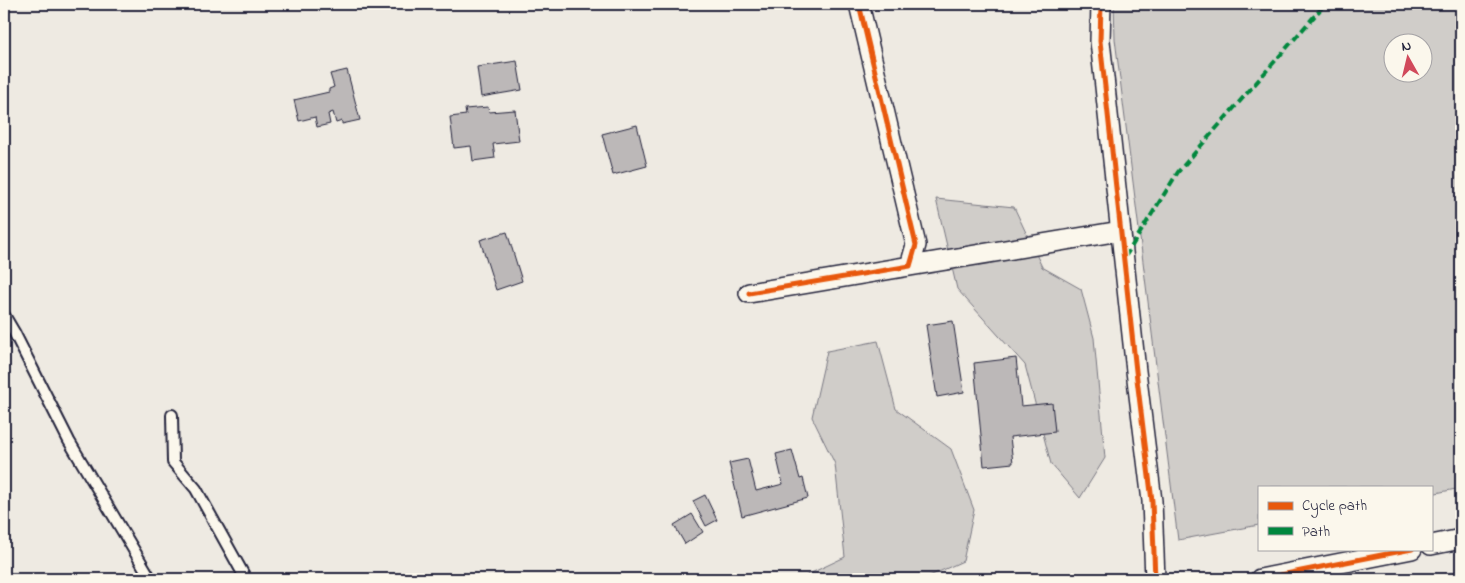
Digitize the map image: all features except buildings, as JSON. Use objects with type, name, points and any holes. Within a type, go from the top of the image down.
[{"type":"street","points":[[860,4],[916,245],[910,266]]},
{"type":"street","points":[[1101,4],[1100,41],[1152,501],[1155,579]]},
{"type":"street","points":[[749,293],[1120,230]]},
{"type":"street","points":[[1432,545],[1461,539]]},
{"type":"street","points":[[1260,579],[1407,550]]},
{"type":"lane","points":[[4,315],[69,441],[151,579]]},
{"type":"lane","points":[[172,415],[173,462],[196,489],[246,579]]},
{"type":"shaded area","points":[[1114,4],[1461,4],[1461,488],[1432,494],[1432,486],[1258,486],[1258,525],[1178,540],[1115,39]]},
{"type":"shaded area","points":[[936,199],[1014,207],[1042,267],[1081,289],[1094,338],[1105,458],[1080,498],[1051,464],[1025,365],[957,289]]},
{"type":"shaded area","points":[[878,341],[896,409],[951,449],[974,510],[963,561],[923,579],[803,579],[807,575],[845,557],[835,464],[812,417],[827,351]]},
{"type":"shaded area","points":[[1461,571],[1461,579],[1415,579]]},
{"type":"marked path","points":[[1125,257],[1178,172],[1325,4]]},
{"type":"cycle path","points":[[749,293],[910,266],[916,245],[859,4]]},
{"type":"cycle path","points":[[1101,4],[1100,41],[1152,501],[1155,579]]},
{"type":"cycle path","points":[[1260,579],[1407,550]]}]
